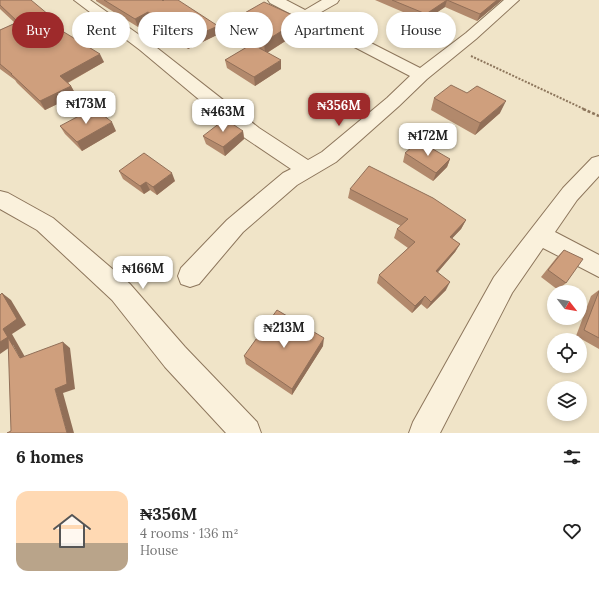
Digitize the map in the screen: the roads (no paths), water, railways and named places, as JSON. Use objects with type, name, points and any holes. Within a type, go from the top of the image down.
[{"type":"street","points":[[81,0],[146,46],[252,133],[307,169]]},
{"type":"street","points":[[275,0],[300,12]]},
{"type":"street","points":[[311,12],[332,0]]},
{"type":"street","points":[[190,276],[235,226],[290,179],[329,157],[393,102],[421,75],[512,0]]},
{"type":"street","points":[[369,48],[421,75]]},
{"type":"street","points":[[424,433],[503,285],[541,236],[570,194],[599,163]]},
{"type":"street","points":[[0,199],[45,224],[121,292],[175,357],[246,433]]},
{"type":"street","points":[[541,236],[599,267]]}]
